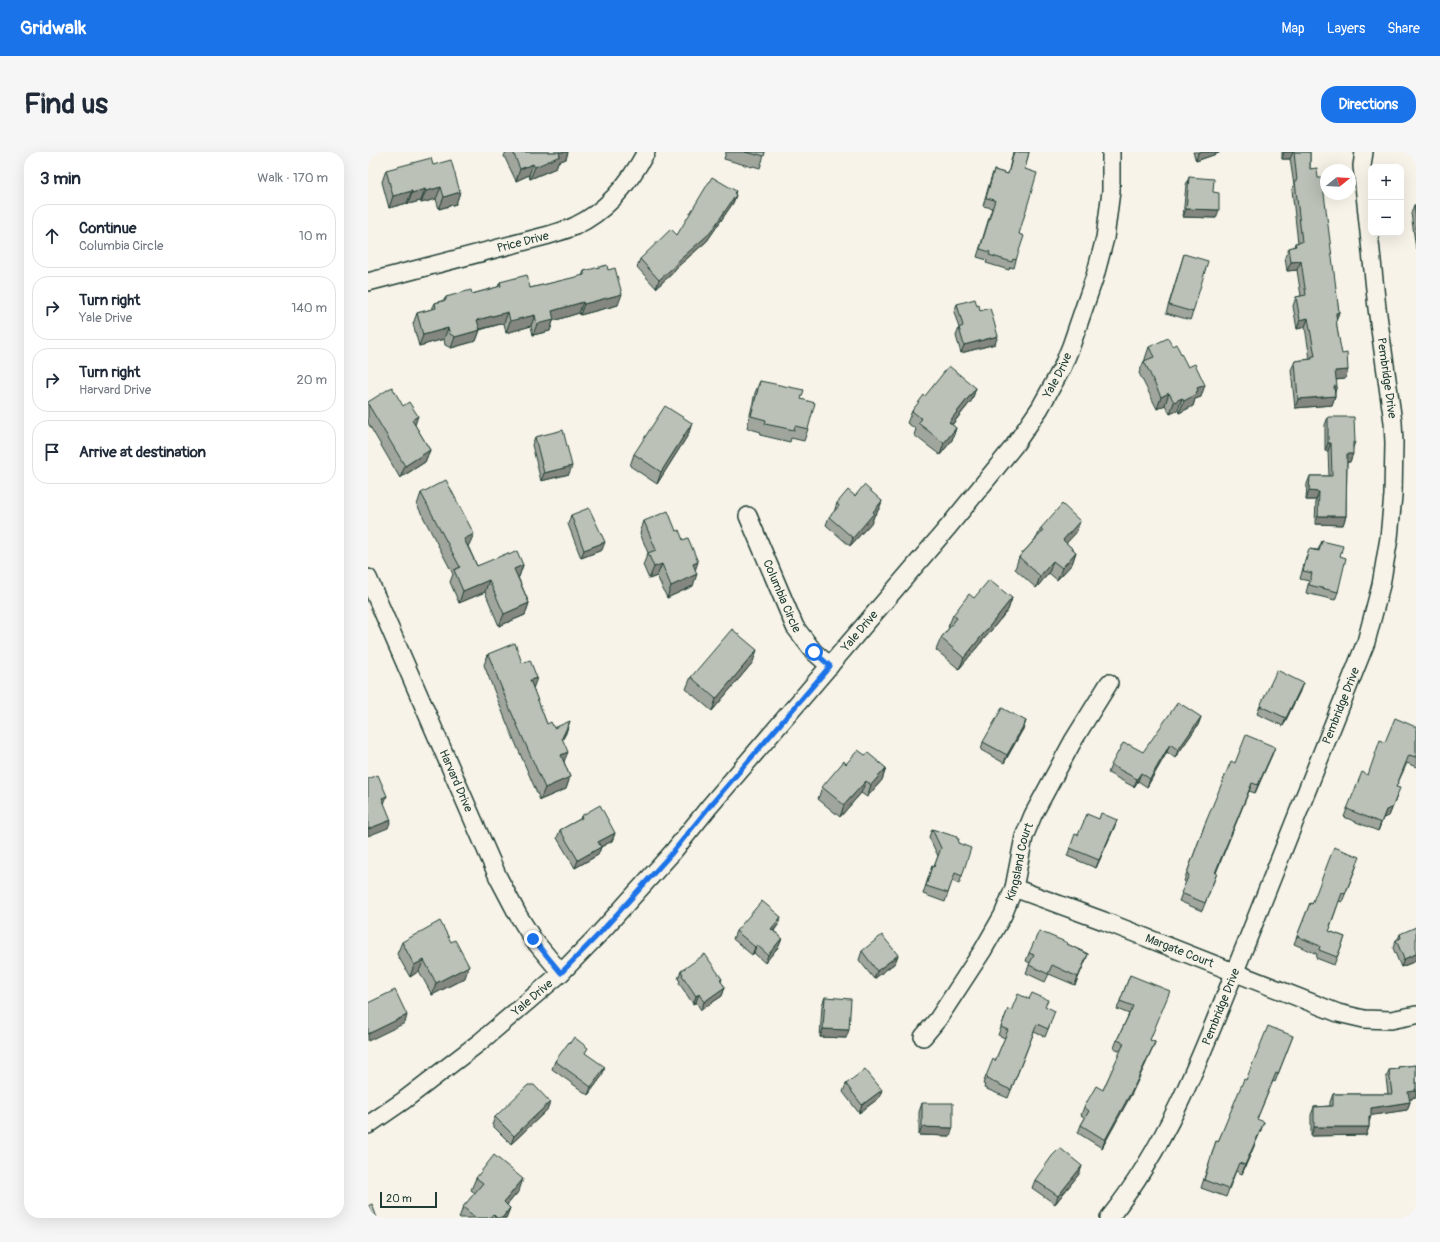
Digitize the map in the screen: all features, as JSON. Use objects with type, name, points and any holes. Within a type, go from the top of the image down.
[{"type":"street","name":"Price Drive","points":[[368,282],[542,237],[575,226],[597,213],[615,197],[646,152]]},
{"type":"street","name":"Yale Drive","points":[[368,1125],[403,1101],[480,1042],[561,973],[599,934],[672,853],[709,807],[949,526],[1009,452],[1040,408],[1062,368],[1071,346],[1095,276],[1105,238],[1111,191],[1112,152]]},
{"type":"street","name":"Pembridge Drive","points":[[1109,1218],[1126,1197],[1140,1176],[1198,1066],[1366,642],[1381,585],[1389,538],[1393,495],[1394,443],[1393,422],[1377,308],[1362,166],[1364,152]]},
{"type":"street","name":"Columbia Circle","points":[[748,516],[795,627],[814,652],[830,666]]},
{"type":"street","name":"Harvard Drive","points":[[368,578],[498,877],[518,915],[533,939],[561,973]]},
{"type":"street","name":"Kingsland Court","points":[[923,1037],[938,1019],[1004,915],[1014,888],[1024,836],[1033,815],[1073,741],[1109,682]]},
{"type":"street","name":"Margate Court","points":[[1014,888],[1104,921],[1338,1013],[1364,1019],[1391,1020],[1416,1015]]},
{"type":"building","points":[[513,152],[559,152],[560,156],[535,167],[533,164],[520,169]]},
{"type":"building","points":[[745,152],[765,152],[764,156]]},
{"type":"building","points":[[1014,152],[1029,152],[1025,169],[1037,173],[1019,234],[1024,236],[1016,260],[1013,259],[1012,262],[989,255],[990,252],[980,249],[995,200],[986,198],[994,170],[1008,174]]},
{"type":"building","points":[[1294,152],[1310,152],[1310,169],[1317,168],[1318,178],[1320,178],[1320,200],[1325,200],[1339,312],[1336,313],[1337,328],[1342,354],[1347,353],[1348,370],[1335,371],[1337,386],[1334,386],[1335,396],[1298,399],[1295,361],[1312,359],[1312,356],[1315,356],[1308,318],[1300,320],[1296,297],[1306,295],[1301,261],[1291,262],[1289,248],[1296,246],[1295,243],[1302,242],[1295,181],[1297,181]]},
{"type":"building","points":[[431,158],[433,165],[451,160],[460,192],[444,197],[441,187],[426,191],[425,189],[412,193],[412,191],[393,196],[386,170]]},
{"type":"building","points":[[712,177],[736,191],[734,193],[736,195],[710,233],[659,280],[640,259],[671,229],[677,235]]},
{"type":"building","points":[[1189,177],[1214,179],[1213,192],[1219,193],[1219,210],[1186,209]]},
{"type":"building","points":[[1414,205],[1416,205],[1416,220]]},
{"type":"building","points":[[1184,254],[1208,261],[1193,312],[1169,305]]},
{"type":"building","points":[[607,265],[608,270],[615,268],[622,294],[584,304],[583,302],[552,311],[554,320],[537,324],[535,315],[510,321],[508,312],[477,320],[480,330],[455,337],[450,334],[448,328],[423,335],[417,313],[436,308],[435,303],[446,300],[446,297],[471,290],[472,294],[501,286],[500,282],[527,275],[530,288],[584,275],[584,271]]},
{"type":"building","points":[[975,299],[977,306],[979,305],[980,311],[990,308],[998,336],[964,345],[959,328],[963,326],[957,304]]},
{"type":"building","points":[[1168,338],[1172,346],[1176,344],[1188,367],[1195,364],[1205,385],[1197,388],[1197,394],[1184,401],[1182,398],[1174,402],[1169,393],[1161,397],[1144,361],[1154,357],[1149,347]]},
{"type":"building","points":[[949,366],[976,388],[949,422],[956,428],[944,443],[918,423],[922,419],[912,411]]},
{"type":"building","points":[[760,381],[804,390],[801,399],[815,403],[808,429],[795,426],[794,430],[765,424],[766,420],[751,416]]},
{"type":"building","points":[[392,387],[403,406],[409,402],[418,416],[412,420],[430,450],[405,466],[368,404],[368,402]]},
{"type":"building","points":[[665,406],[692,423],[661,472],[634,454]]},
{"type":"building","points":[[1328,417],[1354,417],[1355,442],[1353,442],[1353,454],[1347,454],[1346,516],[1318,516],[1319,492],[1309,491],[1310,476],[1332,476],[1331,443],[1328,443]]},
{"type":"building","points":[[563,430],[572,466],[544,473],[535,437]]},
{"type":"building","points":[[446,480],[474,534],[464,539],[477,566],[508,553],[509,555],[517,551],[523,565],[514,569],[529,603],[504,614],[489,580],[463,591],[454,570],[460,567],[421,493]]},
{"type":"building","points":[[864,485],[882,501],[853,538],[829,517],[839,506],[837,503],[848,490],[855,496]]},
{"type":"building","points":[[1062,504],[1080,521],[1063,540],[1076,552],[1062,568],[1053,561],[1040,576],[1019,557],[1043,531],[1041,528]]},
{"type":"building","points":[[589,508],[605,542],[584,550],[571,515]]},
{"type":"building","points":[[668,511],[676,531],[679,530],[683,540],[688,538],[698,562],[693,564],[697,574],[671,586],[662,564],[654,567],[648,553],[656,550],[644,521]]},
{"type":"building","points":[[1322,541],[1343,546],[1340,556],[1346,558],[1338,592],[1309,585],[1312,573],[1303,571],[1309,549],[1319,551]]},
{"type":"building","points":[[989,580],[1012,598],[964,658],[941,638],[957,618],[953,615],[969,594],[974,598]]},
{"type":"building","points":[[732,629],[757,650],[716,699],[691,677]]},
{"type":"building","points":[[515,643],[522,663],[530,660],[537,678],[530,680],[547,724],[551,722],[554,728],[570,721],[562,738],[568,752],[561,755],[570,777],[545,788],[510,709],[488,654]]},
{"type":"building","points":[[1277,670],[1303,683],[1286,718],[1260,706]]},
{"type":"building","points":[[1178,702],[1201,717],[1178,750],[1170,744],[1150,779],[1141,773],[1137,779],[1111,765],[1123,743],[1143,752]]},
{"type":"building","points":[[1002,708],[1026,721],[1007,755],[983,742]]},
{"type":"building","points":[[1395,718],[1416,727],[1416,757],[1409,755],[1396,787],[1400,788],[1392,808],[1386,810],[1381,823],[1347,809],[1362,772],[1368,775],[1380,740],[1385,742]]},
{"type":"building","points":[[1246,735],[1275,747],[1258,785],[1252,783],[1215,873],[1217,873],[1205,903],[1181,893],[1189,875],[1187,873],[1205,824],[1231,761],[1235,763]]},
{"type":"building","points":[[858,750],[865,755],[868,753],[886,768],[871,785],[866,781],[844,805],[822,787],[844,761],[846,764]]},
{"type":"building","points":[[378,775],[387,796],[382,798],[391,820],[368,829],[368,779]]},
{"type":"building","points":[[600,805],[615,833],[598,842],[601,847],[578,860],[560,830],[582,818],[581,816]]},
{"type":"building","points":[[1101,813],[1117,820],[1099,860],[1070,848],[1075,834],[1078,835],[1087,814],[1099,819]]},
{"type":"building","points":[[932,829],[957,837],[957,839],[959,839],[958,843],[971,848],[962,876],[955,873],[948,893],[926,886],[932,866],[934,867],[941,848]]},
{"type":"building","points":[[1334,847],[1360,857],[1345,894],[1342,893],[1330,926],[1329,931],[1345,937],[1337,957],[1319,950],[1320,946],[1297,936],[1310,903],[1312,904]]},
{"type":"building","points":[[762,901],[781,917],[771,929],[782,938],[768,955],[757,945],[755,947],[736,931]]},
{"type":"building","points":[[440,921],[451,942],[455,940],[469,966],[436,983],[424,960],[414,965],[402,942]]},
{"type":"building","points":[[1416,927],[1416,954],[1404,959],[1396,940],[1401,938],[1400,934]]},
{"type":"building","points":[[1039,931],[1068,943],[1067,944],[1088,954],[1078,977],[1052,965],[1048,974],[1029,965],[1034,955],[1029,953]]},
{"type":"building","points":[[882,935],[898,955],[877,971],[862,951]]},
{"type":"building","points":[[705,954],[722,979],[720,980],[725,987],[704,1002],[699,994],[696,996],[682,975],[683,974],[681,971]]},
{"type":"building","points":[[1130,975],[1170,991],[1150,1040],[1155,1042],[1135,1085],[1105,1140],[1081,1125],[1089,1111],[1084,1107],[1096,1086],[1103,1090],[1124,1043],[1117,1040],[1133,1006],[1120,1001]]},
{"type":"building","points":[[395,990],[407,1015],[368,1034],[368,1003]]},
{"type":"building","points":[[1032,993],[1048,1000],[1045,1006],[1055,1011],[1048,1029],[1037,1024],[1011,1090],[987,1079],[988,1077],[986,1076],[993,1059],[995,1061],[1008,1030],[1001,1027],[1008,1009],[1011,1011],[1018,994],[1029,999]]},
{"type":"building","points":[[825,997],[851,999],[849,1030],[823,1029]]},
{"type":"building","points":[[1268,1026],[1293,1036],[1278,1074],[1276,1073],[1257,1119],[1264,1122],[1245,1165],[1239,1163],[1228,1189],[1204,1180],[1216,1141],[1218,1142]]},
{"type":"building","points":[[574,1037],[588,1048],[585,1053],[605,1067],[591,1087],[555,1061]]},
{"type":"building","points":[[1416,1065],[1416,1089],[1415,1091],[1408,1092],[1410,1102],[1371,1108],[1369,1127],[1314,1127],[1314,1107],[1333,1106],[1333,1094],[1392,1094],[1389,1070],[1398,1069],[1398,1067]]},
{"type":"building","points":[[865,1069],[882,1090],[862,1105],[846,1084]]},
{"type":"building","points":[[528,1085],[534,1085],[550,1102],[514,1136],[495,1117]]},
{"type":"building","points":[[922,1103],[953,1103],[953,1128],[922,1127]]},
{"type":"building","points":[[1060,1148],[1082,1166],[1058,1196],[1035,1180],[1052,1156]]},
{"type":"building","points":[[494,1155],[523,1179],[504,1202],[510,1208],[502,1218],[497,1218],[493,1214],[490,1218],[476,1218],[463,1207],[483,1183],[476,1178]]},
{"type":"building","points":[[372,1204],[377,1218],[368,1218],[368,1206]]},
{"type":"route","points":[[533,939],[561,973],[599,934],[672,853],[709,807],[830,666],[814,652]]}]
